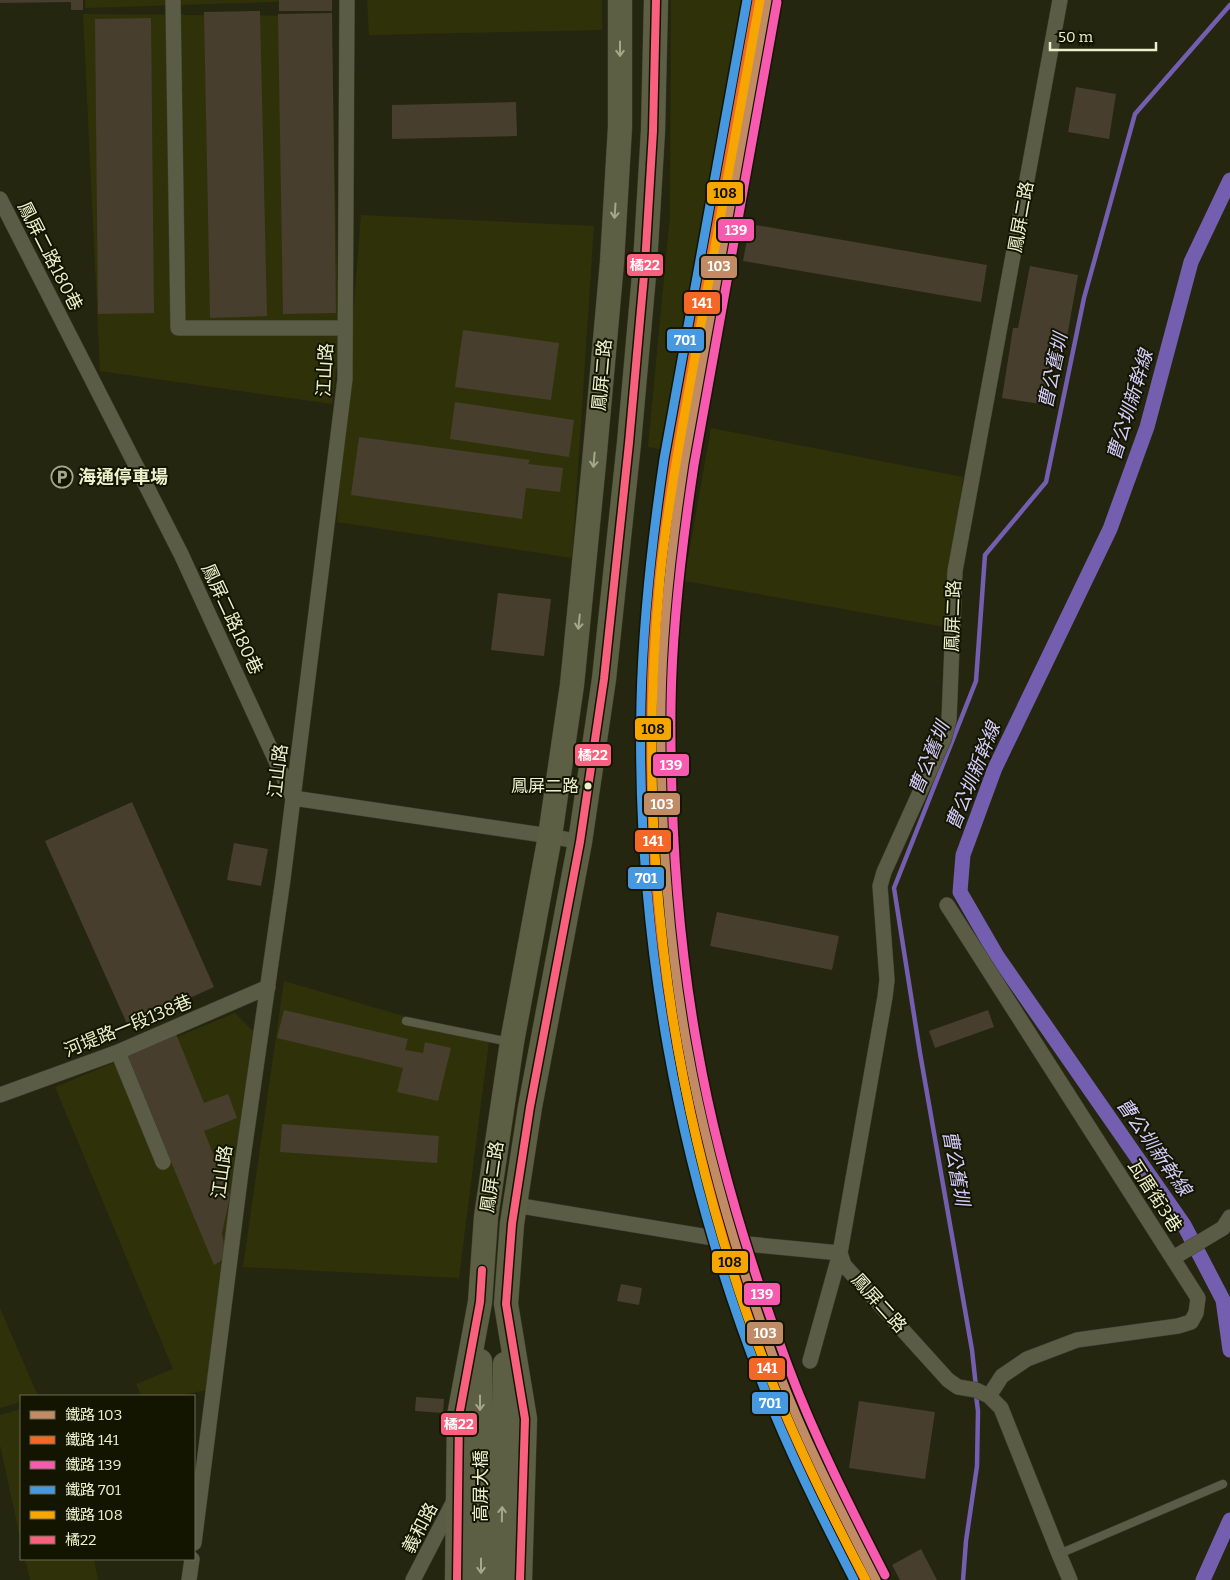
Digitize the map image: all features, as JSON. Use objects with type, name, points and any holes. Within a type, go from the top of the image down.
[{"type":"main road","name":"鳳屏二路","points":[[457,1580],[459,1416],[480,1302],[486,1217],[512,1042],[550,836],[572,685],[612,262],[619,136],[620,0]]},
{"type":"main road","name":"鳳屏二路","points":[[520,1580],[525,1419],[506,1304],[512,1224],[530,1107],[580,842],[604,680],[630,432],[645,264],[653,131],[656,0]]},
{"type":"main road","points":[[597,427],[630,432]]},
{"type":"main road","name":"高屏大橋","points":[[480,1302],[481,1580]]},
{"type":"main road","name":"高屏大橋","points":[[501,1580],[506,1304]]},
{"type":"street","points":[[173,0],[178,328],[346,328]]},
{"type":"street","name":"江山路","points":[[195,1535],[241,1172],[293,798],[345,379],[347,0]]},
{"type":"street","name":"鳳屏二路","points":[[985,1394],[958,1387],[948,1380],[844,1265],[840,1253],[887,980],[880,886],[884,872],[944,739],[949,720],[955,571],[1060,0]]},
{"type":"street","name":"鳳屏二路180巷","points":[[0,199],[181,554],[293,798]]},
{"type":"street","points":[[293,798],[580,842]]},
{"type":"street","name":"瓦厝街3巷","points":[[947,905],[1177,1256],[1198,1298],[1196,1313],[1190,1322],[1178,1326],[1078,1340],[1027,1359],[1002,1376],[985,1394]]},
{"type":"street","name":"河堤路一段138巷","points":[[0,1095],[118,1052],[268,986]]},
{"type":"street","points":[[118,1052],[163,1162]]},
{"type":"street","points":[[515,1205],[720,1239]]},
{"type":"street","points":[[1177,1256],[1223,1228],[1230,1216]]},
{"type":"street","points":[[747,1244],[840,1253],[810,1361]]},
{"type":"street","points":[[985,1394],[1001,1408],[1070,1580]]},
{"type":"street","name":"義和路","points":[[413,1580],[459,1492]]},
{"type":"street","points":[[189,1580],[192,1560]]},
{"type":"lane","points":[[406,1022],[512,1042]]},
{"type":"lane","points":[[1059,1554],[1223,1484]]},
{"type":"shaded area","points":[[85,0],[332,0],[85,8]]},
{"type":"shaded area","points":[[367,0],[602,0],[602,30],[369,35]]},
{"type":"shaded area","points":[[671,0],[752,0],[674,452],[648,447],[670,215]]},
{"type":"shaded area","points":[[83,14],[331,16],[339,348],[332,404],[100,371]]},
{"type":"shaded area","points":[[361,215],[594,226],[572,558],[337,522]]},
{"type":"shaded area","points":[[711,428],[963,477],[945,627],[684,581]]},
{"type":"shaded area","points":[[284,981],[489,1041],[459,1278],[243,1267]]},
{"type":"shaded area","points":[[235,1013],[253,1031],[206,1390],[183,1395],[141,1395],[136,1384],[173,1369],[55,1087]]},
{"type":"shaded area","points":[[0,1308],[38,1395],[20,1395],[20,1402],[0,1408]]},
{"type":"shaded area","points":[[20,1409],[20,1537],[0,1445],[0,1415]]},
{"type":"shaded area","points":[[25,1560],[94,1560],[98,1580],[30,1580]]},
{"type":"building","points":[[0,0],[83,0],[83,10],[71,10],[71,2],[0,3]]},
{"type":"building","points":[[279,0],[332,0],[332,11],[279,11]]},
{"type":"building","points":[[260,11],[267,316],[210,318],[204,12]]},
{"type":"building","points":[[332,13],[336,313],[283,314],[278,14]]},
{"type":"building","points":[[151,18],[154,313],[98,314],[95,19]]},
{"type":"building","points":[[1076,87],[1116,94],[1109,139],[1068,132]]},
{"type":"building","points":[[516,102],[517,136],[392,139],[392,105]]},
{"type":"building","points":[[750,224],[987,265],[981,302],[743,261]]},
{"type":"building","points":[[1030,266],[1078,275],[1067,337],[1040,404],[1002,398],[1013,328],[1018,328]]},
{"type":"building","points":[[463,330],[559,343],[551,400],[455,387]]},
{"type":"building","points":[[455,402],[574,420],[569,457],[450,439]]},
{"type":"building","points":[[359,437],[530,460],[528,464],[563,468],[560,492],[526,488],[522,519],[351,495]]},
{"type":"building","points":[[498,593],[551,599],[544,656],[491,650]]},
{"type":"building","points":[[132,802],[214,987],[128,1026],[45,841]]},
{"type":"building","points":[[234,843],[268,849],[261,886],[227,880]]},
{"type":"building","points":[[717,912],[839,936],[832,970],[710,946]]},
{"type":"building","points":[[284,1010],[408,1039],[405,1050],[423,1053],[425,1042],[451,1048],[438,1101],[397,1092],[403,1068],[277,1038]]},
{"type":"building","points":[[988,1010],[994,1027],[935,1048],[929,1031]]},
{"type":"building","points":[[176,1034],[204,1103],[228,1094],[237,1118],[204,1131],[230,1196],[222,1233],[226,1258],[214,1265],[126,1054]]},
{"type":"building","points":[[282,1124],[439,1136],[437,1163],[280,1152]]},
{"type":"building","points":[[621,1284],[642,1288],[639,1305],[617,1301]]},
{"type":"building","points":[[416,1397],[444,1399],[443,1413],[415,1411]]},
{"type":"building","points":[[859,1401],[935,1412],[925,1479],[849,1468]]},
{"type":"building","points":[[921,1549],[937,1580],[900,1580],[892,1565]]},
{"type":"waterway","name":"曹公舊圳","points":[[976,1387],[972,1350],[920,1053],[894,888],[976,681],[985,555],[1046,482],[1084,298],[1135,114],[1230,5]]},
{"type":"waterway","name":"曹公圳新幹線","points":[[1230,180],[1191,262],[1147,427],[1110,529],[995,768],[963,855],[960,892],[997,956],[1184,1225],[1223,1300],[1230,1350]]},
{"type":"waterway","name":"曹公圳新幹線","points":[[1223,1300],[1230,1300]]},
{"type":"waterway","name":"曹公舊圳","points":[[963,1580],[966,1541],[977,1466],[978,1411],[976,1395]]},
{"type":"waterway","name":"曹公圳新幹線","points":[[1203,1580],[1230,1520]]},
{"type":"tunnel","points":[[720,1239],[747,1244]]},
{"type":"rail line","name":"701","points":[[747,0],[664,459],[652,550],[646,611],[641,702],[641,789],[646,875],[655,961],[668,1047],[685,1132],[706,1216],[732,1299],[771,1405],[804,1481],[854,1580]]},
{"type":"rail line","name":"141","points":[[757,0],[674,461],[662,552],[653,643],[651,704],[651,791],[654,849],[661,936],[668,992],[689,1103],[716,1213],[750,1322],[779,1401],[814,1479],[865,1580]]},
{"type":"rail line","name":"108","points":[[760,0],[681,433],[663,550],[653,672],[652,765],[655,858],[664,950],[677,1042],[695,1133],[718,1223],[758,1347],[786,1415],[816,1482],[866,1580]]},
{"type":"rail line","name":"103","points":[[767,0],[684,463],[672,553],[663,644],[661,705],[662,791],[666,876],[674,962],[687,1046],[704,1129],[737,1251],[789,1397],[824,1476],[876,1580]]},
{"type":"rail line","name":"139","points":[[777,2],[694,465],[682,555],[673,645],[671,706],[676,876],[684,961],[697,1045],[714,1127],[735,1208],[760,1287],[798,1393],[834,1472],[885,1575]]},
{"type":"transit line","name":"橘22","points":[[520,1580],[525,1419],[506,1304],[512,1224],[530,1107],[580,842],[604,679],[629,443],[645,264],[653,131],[656,0]]},
{"type":"transit line","name":"橘22","points":[[457,1580],[459,1416],[480,1302],[482,1270]]},
{"type":"place","name":"海通停車場","points":[[62,477]]},
{"type":"place","name":"鳳屏二路","points":[[588,786]]}]
